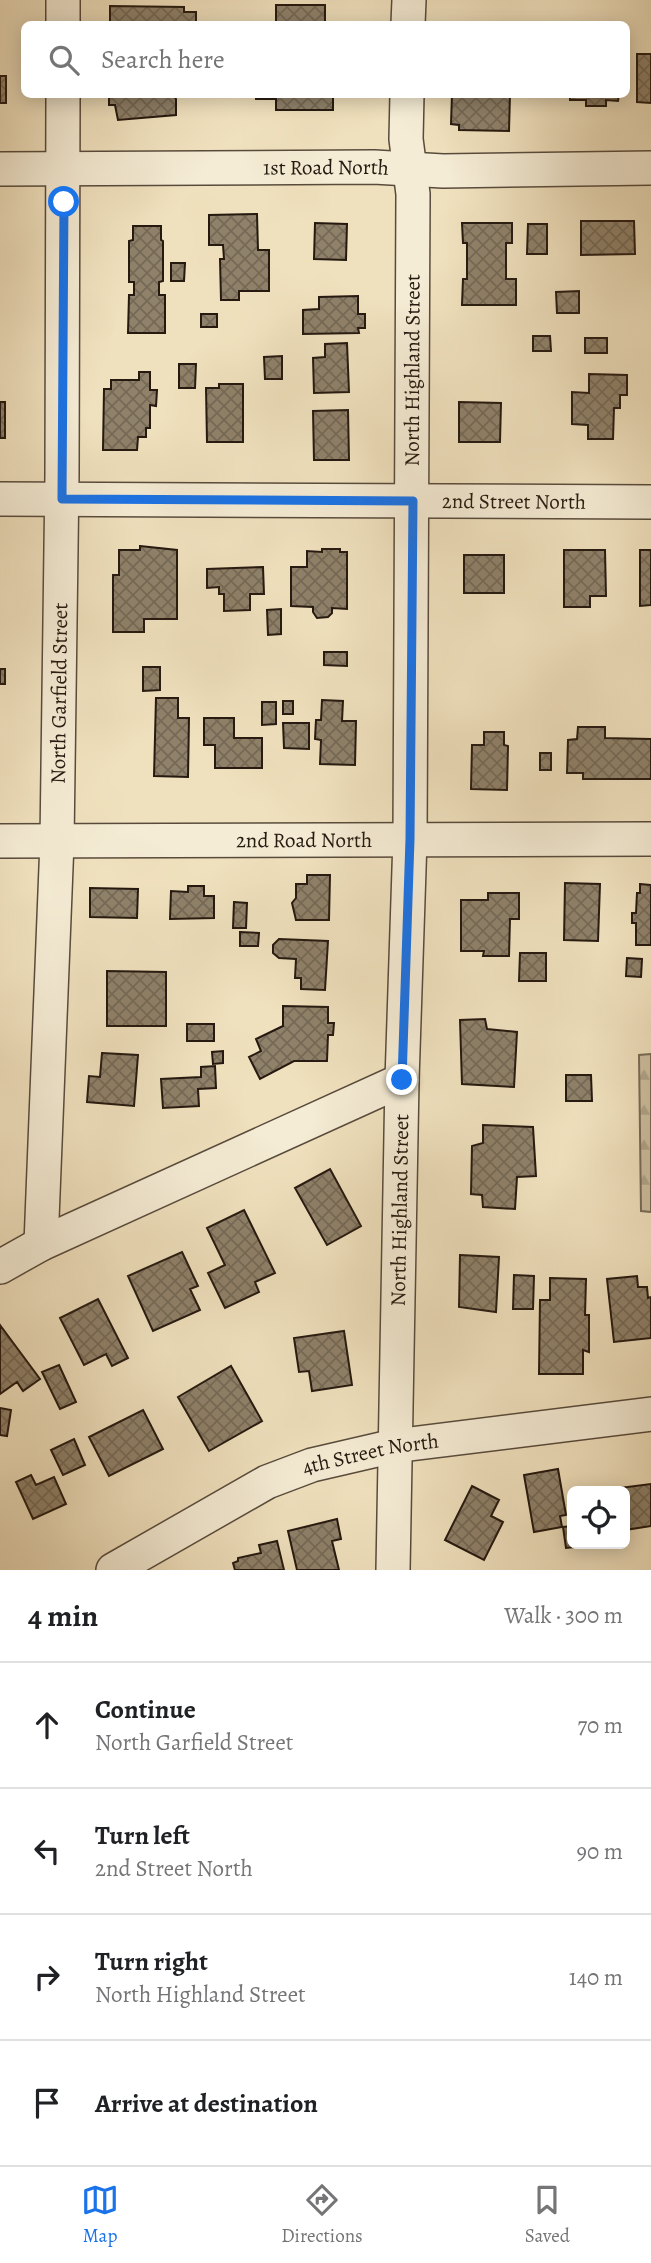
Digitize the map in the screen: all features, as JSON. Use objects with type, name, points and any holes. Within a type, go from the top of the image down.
[{"type":"street","points":[[62,0],[63,21]]},
{"type":"street","points":[[408,21],[409,0]]},
{"type":"street","name":"North Garfield Street","points":[[41,1244],[57,842],[62,499],[63,98]]},
{"type":"street","name":"North Highland Street","points":[[393,1570],[402,1080],[410,839],[414,194],[405,139],[407,98]]},
{"type":"street","name":"1st Road North","points":[[0,169],[374,167],[443,171],[651,168]]},
{"type":"street","name":"2nd Street North","points":[[0,499],[651,502]]},
{"type":"street","name":"2nd Road North","points":[[0,841],[651,839]]},
{"type":"street","points":[[0,1267],[41,1244],[402,1080]]},
{"type":"street","name":"4th Street North","points":[[113,1570],[267,1482],[312,1465],[394,1446],[651,1414]]},
{"type":"green space","points":[[651,1054],[651,1212],[641,1211],[639,1055]]},
{"type":"building","points":[[276,5],[325,5],[325,21],[276,21]]},
{"type":"building","points":[[110,6],[184,7],[184,12],[196,12],[196,21],[110,21]]},
{"type":"building","points":[[637,54],[651,54],[651,103],[637,102]]},
{"type":"building","points":[[0,76],[6,76],[6,103],[0,103]]},
{"type":"building","points":[[109,98],[175,98],[176,115],[118,120],[115,105],[109,105]]},
{"type":"building","points":[[333,98],[333,110],[276,110],[276,99],[256,99]]},
{"type":"building","points":[[452,98],[510,98],[509,131],[459,130],[459,125],[451,124]]},
{"type":"building","points":[[618,98],[618,101],[606,100],[606,106],[586,106],[586,100],[570,100]]},
{"type":"building","points":[[257,214],[258,250],[269,250],[269,291],[239,291],[239,300],[221,300],[220,259],[224,259],[223,245],[209,245],[209,215]]},
{"type":"building","points":[[581,221],[634,221],[635,254],[581,255]]},
{"type":"building","points":[[315,223],[347,224],[346,260],[314,259]]},
{"type":"building","points":[[462,223],[512,223],[512,243],[506,243],[506,279],[516,279],[516,305],[462,305],[463,279],[467,279],[467,243],[463,243]]},
{"type":"building","points":[[528,224],[547,224],[547,254],[527,254]]},
{"type":"building","points":[[133,226],[161,226],[163,281],[159,282],[159,295],[165,295],[165,333],[128,333],[129,295],[134,295],[134,282],[129,282],[129,241],[133,240]]},
{"type":"building","points":[[171,263],[185,263],[184,281],[171,281]]},
{"type":"building","points":[[579,291],[579,313],[557,313],[556,292]]},
{"type":"building","points":[[358,296],[358,314],[365,314],[365,328],[358,328],[359,333],[303,334],[303,310],[319,309],[319,297]]},
{"type":"building","points":[[201,314],[217,314],[217,327],[201,327]]},
{"type":"building","points":[[533,336],[550,336],[551,351],[533,351]]},
{"type":"building","points":[[585,338],[607,338],[607,353],[585,353]]},
{"type":"building","points":[[347,343],[349,392],[314,393],[313,358],[325,357],[325,344]]},
{"type":"building","points":[[282,356],[282,379],[265,379],[264,357]]},
{"type":"building","points":[[179,364],[196,364],[195,388],[179,388]]},
{"type":"building","points":[[139,372],[150,372],[150,390],[157,390],[156,406],[150,405],[150,428],[146,428],[146,437],[138,437],[137,450],[103,450],[104,389],[111,389],[111,380],[139,380]]},
{"type":"building","points":[[589,374],[627,375],[627,395],[620,395],[620,408],[614,408],[613,439],[588,439],[588,425],[572,424],[572,392],[589,393]]},
{"type":"building","points":[[219,384],[243,384],[243,442],[207,442],[206,388],[219,388]]},
{"type":"building","points":[[0,402],[5,402],[5,438],[0,438]]},
{"type":"building","points":[[459,402],[501,403],[500,442],[459,442]]},
{"type":"building","points":[[348,410],[349,460],[314,460],[313,411]]},
{"type":"building","points":[[140,546],[177,550],[177,619],[144,619],[144,632],[113,632],[113,575],[119,575],[119,550],[140,550]]},
{"type":"building","points":[[322,549],[340,549],[340,552],[347,552],[347,609],[332,608],[328,617],[317,618],[313,607],[291,606],[291,567],[307,567],[307,551],[322,552]]},
{"type":"building","points":[[564,550],[605,550],[606,596],[590,596],[590,607],[564,607]]},
{"type":"building","points":[[640,550],[651,550],[651,605],[640,606]]},
{"type":"building","points":[[464,555],[504,555],[504,593],[464,593]]},
{"type":"building","points":[[263,567],[264,594],[250,594],[250,610],[224,611],[224,594],[219,594],[219,587],[207,588],[207,569]]},
{"type":"building","points":[[281,609],[281,634],[268,635],[267,610]]},
{"type":"building","points":[[324,652],[347,652],[347,666],[324,665]]},
{"type":"building","points":[[143,667],[160,667],[160,690],[143,691]]},
{"type":"building","points":[[0,669],[5,669],[5,684],[0,684]]},
{"type":"building","points":[[156,698],[178,698],[178,718],[189,718],[188,777],[154,776]]},
{"type":"building","points":[[322,700],[343,701],[342,721],[356,721],[355,765],[320,764],[321,740],[315,739],[316,720],[321,720]]},
{"type":"building","points":[[283,701],[293,701],[293,714],[283,714]]},
{"type":"building","points":[[262,702],[276,702],[276,724],[262,725]]},
{"type":"building","points":[[204,718],[234,718],[234,738],[262,738],[262,768],[215,768],[215,745],[204,745]]},
{"type":"building","points":[[283,723],[309,723],[309,749],[284,748]]},
{"type":"building","points":[[578,727],[605,727],[605,738],[651,739],[651,779],[583,779],[583,773],[567,773],[568,740],[577,739]]},
{"type":"building","points":[[484,732],[504,732],[504,745],[508,746],[507,790],[471,789],[472,745],[484,745]]},
{"type":"building","points":[[540,753],[551,753],[551,770],[540,770]]},
{"type":"building","points":[[307,875],[330,875],[329,920],[296,920],[292,903],[296,898],[296,884],[307,884]]},
{"type":"building","points":[[565,883],[600,884],[598,941],[564,940]]},
{"type":"building","points":[[640,884],[651,885],[651,945],[636,945],[636,923],[632,923]]},
{"type":"building","points":[[188,886],[204,886],[204,896],[214,896],[214,918],[170,919],[171,891],[188,892]]},
{"type":"building","points":[[90,888],[138,889],[137,918],[90,917]]},
{"type":"building","points":[[488,893],[519,893],[519,919],[510,919],[509,956],[483,956],[484,951],[461,951],[461,900],[488,900]]},
{"type":"building","points":[[234,902],[247,903],[246,928],[233,928]]},
{"type":"building","points":[[240,932],[259,933],[258,946],[240,946]]},
{"type":"building","points":[[279,939],[328,941],[325,990],[301,989],[301,978],[295,978],[296,959],[279,958],[273,953],[273,945]]},
{"type":"building","points":[[520,953],[546,953],[546,981],[519,981]]},
{"type":"building","points":[[627,958],[642,959],[641,977],[626,976]]},
{"type":"building","points":[[107,971],[166,972],[166,1026],[107,1026]]},
{"type":"building","points":[[283,1006],[328,1007],[328,1023],[334,1023],[333,1035],[328,1035],[327,1061],[294,1061],[260,1079],[249,1057],[261,1051],[256,1039],[283,1026]]},
{"type":"building","points":[[485,1019],[487,1029],[517,1032],[514,1087],[462,1084],[460,1020]]},
{"type":"building","points":[[187,1024],[214,1024],[214,1041],[187,1041]]},
{"type":"building","points":[[223,1051],[223,1063],[213,1064],[212,1052]]},
{"type":"building","points":[[102,1053],[138,1055],[134,1106],[87,1102],[89,1076],[100,1077]]},
{"type":"building","points":[[215,1066],[216,1088],[198,1089],[199,1106],[163,1108],[161,1079],[201,1077],[201,1067]]},
{"type":"building","points":[[566,1075],[591,1075],[592,1101],[566,1101]]},
{"type":"building","points":[[483,1125],[533,1127],[536,1176],[517,1177],[515,1209],[483,1207],[482,1195],[471,1194],[472,1146],[483,1143]]},
{"type":"building","points":[[330,1169],[361,1226],[327,1245],[295,1188]]},
{"type":"building","points":[[244,1210],[275,1273],[255,1282],[259,1292],[225,1308],[208,1273],[225,1265],[207,1228]]},
{"type":"building","points":[[182,1252],[198,1286],[190,1289],[200,1310],[153,1331],[128,1276]]},
{"type":"building","points":[[460,1255],[499,1257],[496,1312],[459,1307]]},
{"type":"building","points":[[514,1275],[534,1276],[533,1309],[513,1309]]},
{"type":"building","points":[[637,1276],[638,1287],[647,1287],[648,1298],[651,1297],[651,1338],[614,1342],[607,1279]]},
{"type":"building","points":[[550,1278],[586,1279],[585,1315],[589,1315],[589,1352],[583,1350],[583,1374],[539,1374],[540,1300],[550,1300]]},
{"type":"building","points":[[98,1299],[128,1358],[112,1366],[106,1354],[84,1365],[60,1318]]},
{"type":"building","points":[[0,1325],[40,1379],[23,1391],[17,1382],[0,1394]]},
{"type":"building","points":[[344,1331],[352,1385],[312,1391],[309,1371],[299,1372],[294,1338]]},
{"type":"building","points":[[59,1365],[76,1402],[60,1409],[42,1372]]},
{"type":"building","points":[[231,1366],[262,1421],[209,1451],[178,1397]]},
{"type":"building","points":[[0,1408],[11,1410],[7,1436],[0,1435]]},
{"type":"building","points":[[143,1410],[163,1449],[109,1476],[89,1437]]},
{"type":"building","points":[[74,1439],[85,1465],[63,1475],[51,1450]]},
{"type":"building","points":[[558,1469],[566,1515],[560,1516],[562,1527],[534,1532],[524,1475]]},
{"type":"building","points":[[31,1475],[36,1485],[54,1477],[66,1504],[33,1519],[16,1482]]},
{"type":"building","points":[[651,1484],[651,1526],[630,1529],[630,1487]]},
{"type":"building","points":[[472,1486],[499,1500],[491,1516],[503,1522],[484,1560],[445,1540]]},
{"type":"building","points":[[337,1519],[341,1539],[332,1541],[339,1570],[297,1570],[288,1531]]},
{"type":"building","points":[[563,1527],[567,1527],[567,1548],[566,1548]]},
{"type":"building","points":[[277,1541],[284,1570],[235,1570],[233,1563],[238,1561],[238,1558],[261,1553],[259,1545]]},
{"type":"route","points":[[64,202],[62,499],[413,501],[410,839],[402,1080]]}]
